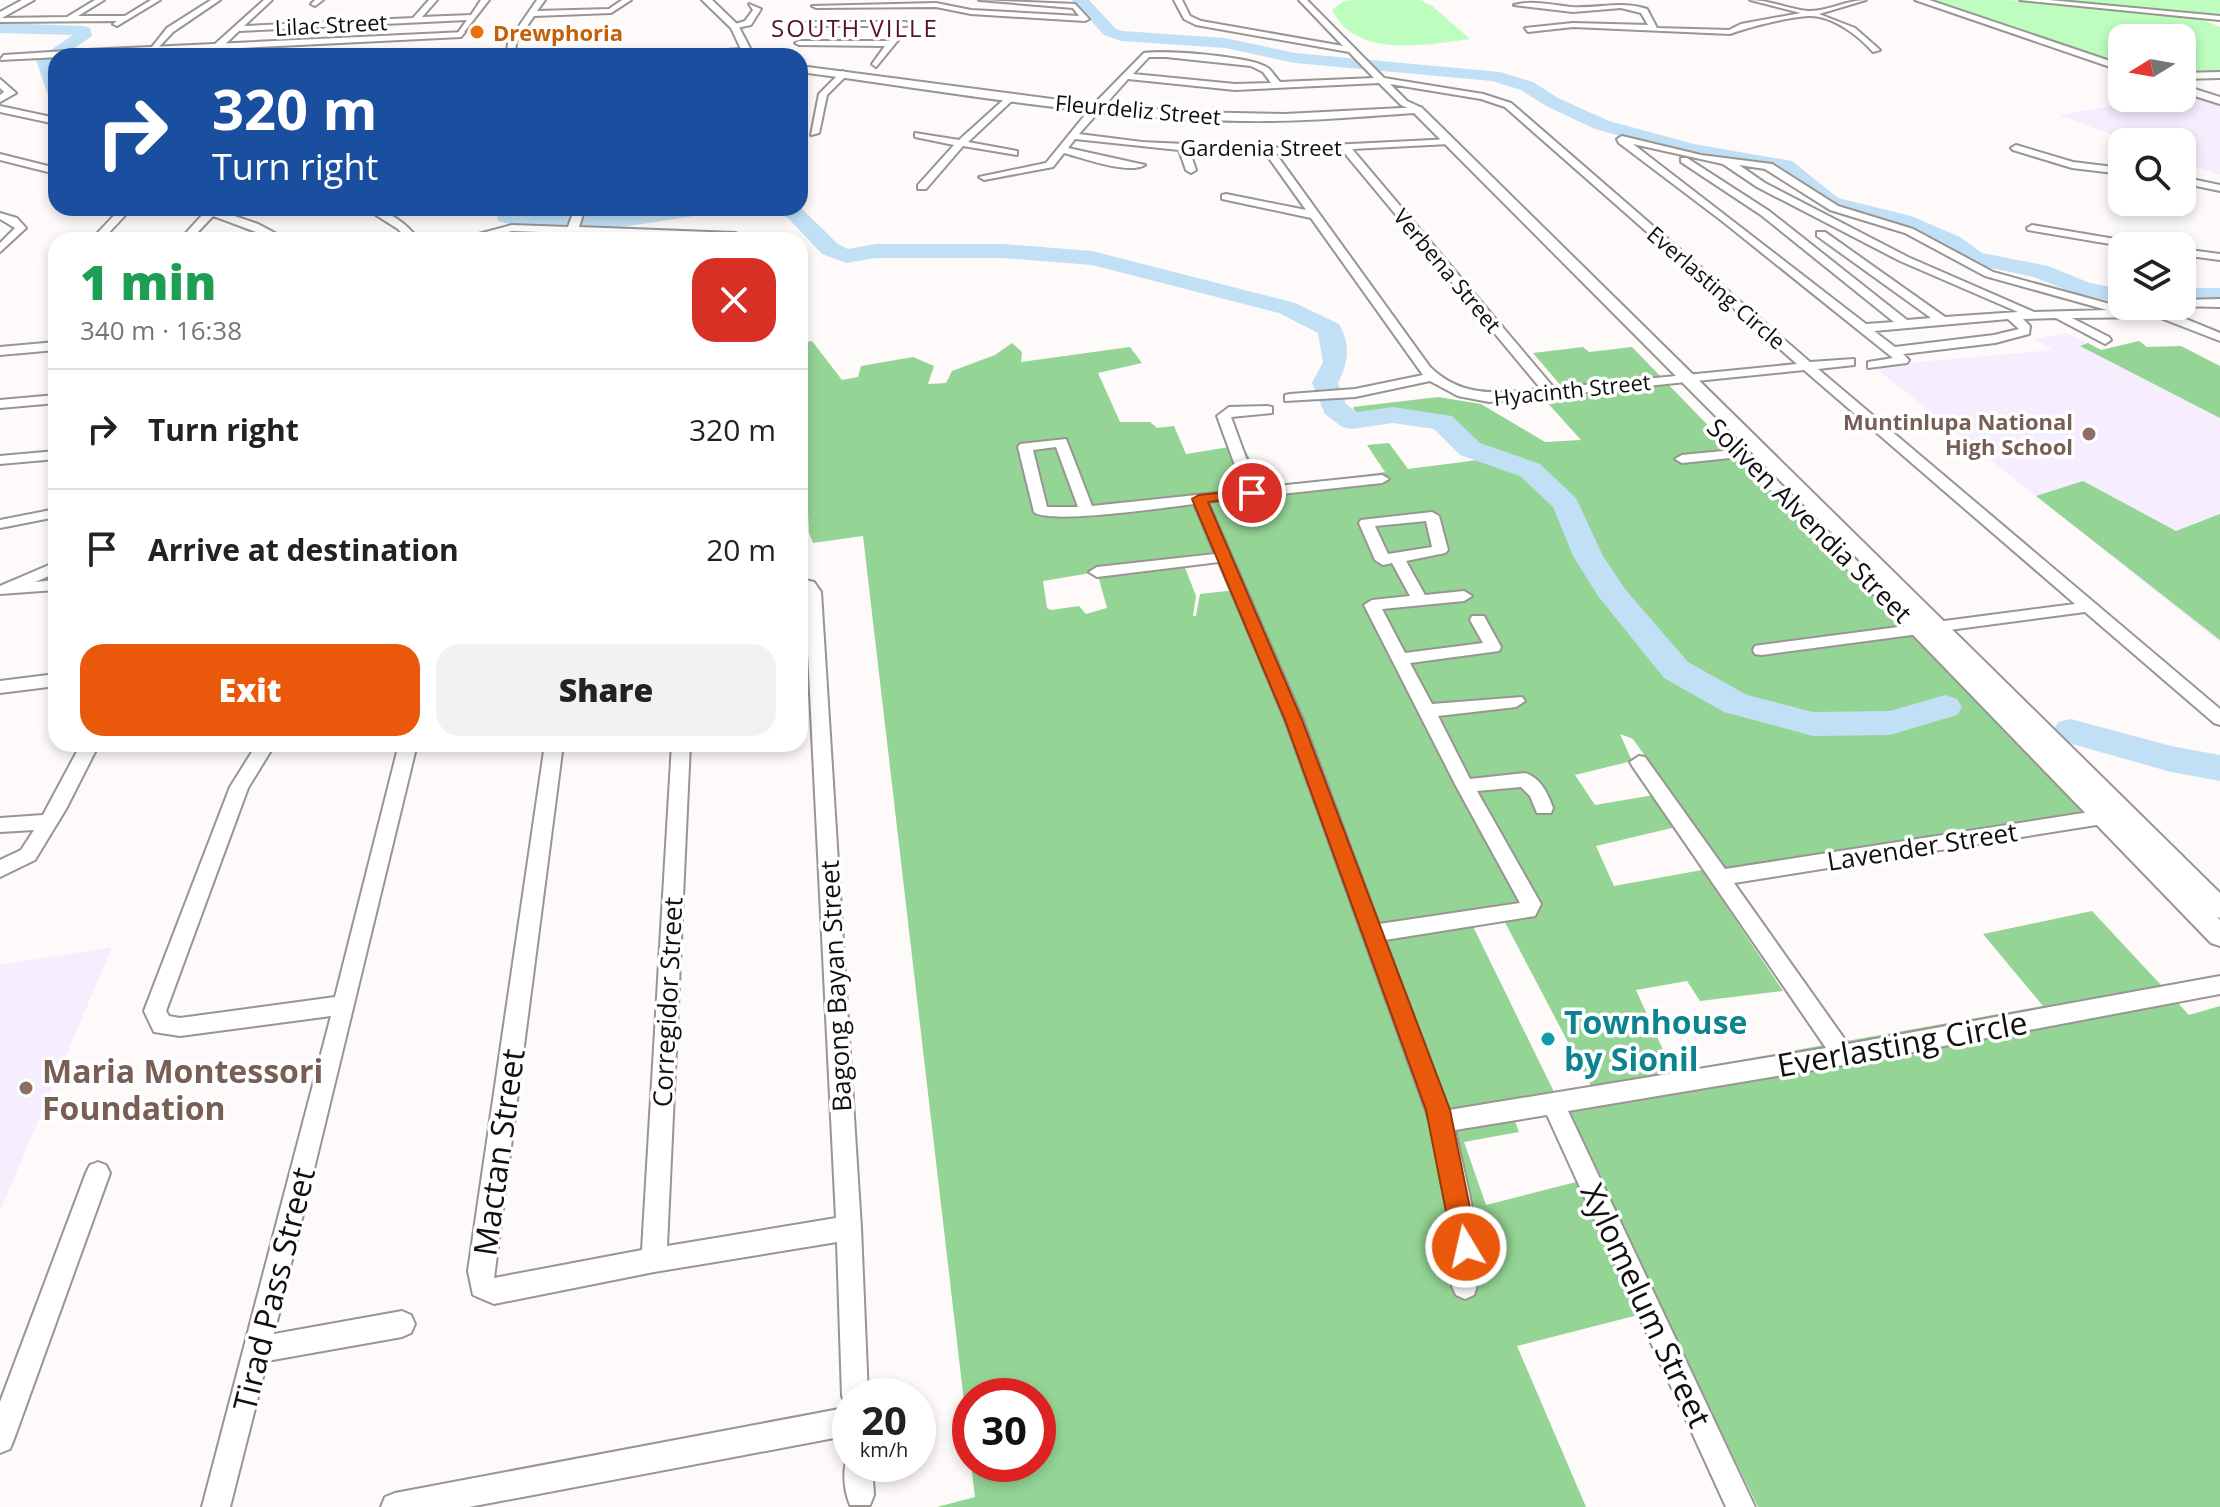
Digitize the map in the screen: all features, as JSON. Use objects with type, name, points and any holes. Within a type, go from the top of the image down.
[{"type":"street","points":[[0,18],[29,0]]},
{"type":"street","points":[[67,19],[100,0]]},
{"type":"street","points":[[108,29],[156,0]]},
{"type":"street","points":[[153,48],[170,30],[216,0]]},
{"type":"street","points":[[218,46],[268,0]]},
{"type":"street","points":[[416,19],[433,0]]},
{"type":"street","points":[[454,45],[485,0]]},
{"type":"street","points":[[512,48],[512,42],[541,0]]},
{"type":"street","points":[[532,14],[611,11],[627,0]]},
{"type":"street","points":[[707,0],[735,27],[744,48]]},
{"type":"street","points":[[797,48],[818,3],[920,4],[971,12],[1085,19],[1075,6],[981,0],[971,12]]},
{"type":"street","points":[[1178,0],[1187,17],[1199,23],[1354,50]]},
{"type":"street","name":"Soliven Alvendia Street","points":[[1303,0],[1679,379],[1937,626],[2220,908]]},
{"type":"street","points":[[1754,0],[1862,32],[1876,50]]},
{"type":"street","points":[[1920,0],[2108,63]]},
{"type":"street","points":[[2024,0],[2220,18]]},
{"type":"street","points":[[1518,5],[1544,1],[1576,9],[1630,7],[1644,11],[1651,28]]},
{"type":"street","points":[[1528,30],[1573,25],[1730,32],[1736,28],[1856,1]]},
{"type":"street","points":[[876,64],[920,4]]},
{"type":"street","points":[[735,27],[750,21],[757,9],[752,6]]},
{"type":"street","points":[[2198,16],[2220,24]]},
{"type":"street","name":"Lilac Street","points":[[236,29],[473,17]]},
{"type":"street","points":[[0,18],[126,18]]},
{"type":"street","points":[[1724,21],[1736,28]]},
{"type":"street","points":[[807,24],[906,24]]},
{"type":"street","points":[[184,48],[461,34]]},
{"type":"street","points":[[799,43],[891,44]]},
{"type":"street","points":[[2,59],[20,45]]},
{"type":"street","points":[[984,177],[1042,168],[1063,150],[1097,106],[1143,57],[1153,54],[1253,64],[1266,70],[1278,86]]},
{"type":"street","points":[[2,59],[48,55]]},
{"type":"street","name":"Fleurdeliz Street","points":[[808,70],[1097,106],[1243,118],[1408,107]]},
{"type":"street","points":[[814,133],[823,94],[842,74]]},
{"type":"street","points":[[2196,76],[2220,75]]},
{"type":"street","name":"Everlasting Circle","points":[[1125,76],[1195,85],[1278,86],[1378,76],[1483,97],[1515,109],[1807,366],[2220,719]]},
{"type":"street","points":[[0,82],[11,93],[0,99]]},
{"type":"street","points":[[2196,93],[2220,101]]},
{"type":"street","points":[[922,187],[962,142],[1013,96]]},
{"type":"street","points":[[0,109],[48,119]]},
{"type":"street","points":[[0,125],[29,115]]},
{"type":"street","points":[[918,135],[1014,153]]},
{"type":"street","name":"Gardenia Street","points":[[1074,136],[1183,148],[1269,151],[1442,141]]},
{"type":"street","points":[[1904,324],[1726,219],[1621,140],[1628,139],[1701,158],[1776,169],[1834,208],[1909,231],[1989,274],[2108,307]]},
{"type":"street","name":"Verbena Street","points":[[1345,147],[1551,392]]},
{"type":"street","points":[[1183,148],[1191,170]]},
{"type":"street","points":[[2016,148],[2072,165],[2108,169]]},
{"type":"street","points":[[1063,150],[1112,163],[1140,165]]},
{"type":"street","name":"Hyacinth Street","points":[[1269,151],[1400,339],[1432,377],[1478,398],[1850,362]]},
{"type":"street","points":[[0,157],[48,169]]},
{"type":"street","points":[[1655,165],[1701,158]]},
{"type":"street","points":[[1684,160],[1765,213],[1865,328],[1903,361],[1872,365]]},
{"type":"street","points":[[1727,162],[1761,185],[1904,259],[2036,315]]},
{"type":"street","points":[[2196,183],[2220,188]]},
{"type":"street","points":[[1226,197],[1313,215]]},
{"type":"street","points":[[1752,215],[1811,211]]},
{"type":"street","points":[[0,216],[13,220],[21,228],[0,249]]},
{"type":"street","points":[[104,232],[119,216]]},
{"type":"street","points":[[192,232],[204,216]]},
{"type":"street","points":[[226,216],[264,232]]},
{"type":"street","points":[[383,216],[407,232]]},
{"type":"street","points":[[1726,219],[1739,217]]},
{"type":"street","points":[[495,232],[574,224],[630,232]]},
{"type":"street","points":[[2032,228],[2108,241]]},
{"type":"street","points":[[1821,234],[1943,321]]},
{"type":"street","points":[[2196,254],[2220,257]]},
{"type":"street","points":[[1809,267],[1904,259]]},
{"type":"street","points":[[2196,304],[2220,303]]},
{"type":"street","points":[[2196,307],[2220,315]]},
{"type":"street","points":[[1865,328],[2010,315],[2108,315]]},
{"type":"street","points":[[1894,351],[1995,339],[2025,331],[2024,326],[2010,315]]},
{"type":"street","points":[[2060,316],[2105,340]]},
{"type":"street","points":[[2181,320],[2220,337]]},
{"type":"street","points":[[2189,324],[2220,352]]},
{"type":"street","points":[[0,351],[48,347]]},
{"type":"street","points":[[1290,398],[1432,377]]},
{"type":"street","name":"Soliven Alvendia Street","points":[[1679,379],[1744,453],[2220,936]]},
{"type":"street","points":[[0,404],[48,400]]},
{"type":"street","points":[[1252,493],[1224,416],[1229,411],[1267,410]]},
{"type":"street","points":[[1087,511],[1061,442],[1025,447],[1041,512],[1087,511],[1382,479]]},
{"type":"street","points":[[1682,459],[1744,453]]},
{"type":"street","points":[[0,460],[48,456]]},
{"type":"street","points":[[1199,499],[1294,720],[1442,1122],[1466,1247],[1465,1286]]},
{"type":"street","points":[[0,524],[48,515]]},
{"type":"street","points":[[1432,516],[1440,550],[1397,558],[1383,560],[1366,523],[1432,516]]},
{"type":"street","points":[[1097,572],[1225,557]]},
{"type":"street","points":[[1397,558],[1420,601]]},
{"type":"street","points":[[2,590],[48,570]]},
{"type":"street","name":"Bagong Bayan Street","points":[[808,585],[813,592],[808,662],[849,1228],[854,1378]]},
{"type":"street","points":[[2,590],[48,586]]},
{"type":"street","points":[[1374,933],[1528,910],[1531,904],[1465,786],[1372,605],[1464,596]]},
{"type":"street","points":[[1761,650],[2088,607]]},
{"type":"street","points":[[1399,659],[1493,647],[1478,620]]},
{"type":"street","points":[[0,687],[48,681]]},
{"type":"street","points":[[1426,711],[1516,701]]},
{"type":"street","points":[[0,869],[28,855],[86,752]]},
{"type":"street","points":[[261,752],[239,787],[155,1011],[162,1025],[180,1027],[345,1005]]},
{"type":"street","name":"Tirad Pass Street","points":[[216,1507],[345,1005],[406,752]]},
{"type":"street","name":"Mactan Street","points":[[553,752],[481,1271],[482,1286],[494,1291],[654,1260],[849,1228]]},
{"type":"street","name":"Corregidor Street","points":[[654,1260],[681,752]]},
{"type":"street","points":[[1639,762],[1843,1055]]},
{"type":"street","points":[[1465,786],[1525,780],[1538,793],[1544,808]]},
{"type":"street","name":"Lavender Street","points":[[1719,878],[2125,813]]},
{"type":"street","points":[[0,825],[49,822]]},
{"type":"street","name":"Everlasting Circle","points":[[1442,1122],[1843,1055],[2220,985]]},
{"type":"street","name":"Xylomelum Street","points":[[1553,1103],[1741,1507]]},
{"type":"street","points":[[0,1439],[98,1173]]},
{"type":"street","points":[[257,1350],[402,1324]]},
{"type":"street","points":[[395,1507],[832,1424]]},
{"type":"street","points":[[859,1482],[860,1495]]},
{"type":"shaded area","points":[[2196,97],[2220,105],[2220,175],[2196,166],[2196,128],[2108,128],[2108,133],[2059,115],[2108,106],[2108,112],[2196,112]]},
{"type":"shaded area","name":"Muntinlupa National High School","points":[[2066,333],[2101,350],[2220,372],[2220,643],[1873,366],[2053,350],[2036,339]]},
{"type":"shaded area","name":"Maria Montessori Foundation","points":[[112,947],[0,1211],[0,965]]},
{"type":"green space","points":[[1419,0],[1431,5],[1470,39],[1413,45],[1374,42],[1357,36],[1343,26],[1332,10],[1342,2]]},
{"type":"green space","points":[[1930,0],[2008,0],[2196,17],[2220,27],[2220,73],[2196,74],[2196,24],[2108,24],[2108,60]]},
{"type":"green space","points":[[2052,0],[2220,0],[2220,15]]},
{"type":"green space","points":[[812,341],[842,380],[858,377],[861,366],[913,357],[934,366],[928,384],[946,383],[952,371],[995,355],[1012,343],[1022,352],[1021,362],[1130,347],[1142,363],[1098,373],[1120,422],[1150,422],[1157,428],[1174,426],[1186,454],[1242,445],[1264,483],[1299,484],[1385,472],[1367,445],[1389,443],[1408,469],[1478,460],[1442,422],[1393,415],[1359,420],[1353,407],[1438,397],[1481,404],[1545,442],[1581,440],[1544,399],[1568,394],[1533,353],[1583,347],[1589,352],[1632,347],[2083,812],[1725,869],[1633,739],[1620,734],[1632,761],[1575,775],[1595,805],[1654,795],[1676,827],[1596,846],[1614,886],[1702,870],[1783,991],[1700,1001],[1687,981],[1636,990],[1673,1072],[2043,1006],[1983,934],[2092,911],[2189,1015],[2220,1006],[2220,1507],[1758,1507],[1556,1096],[1509,1105],[1519,1132],[1464,1142],[1486,1205],[1576,1182],[1638,1315],[1517,1346],[1586,1507],[937,1507],[975,1497],[973,1482],[1056,1482],[1056,1378],[961,1378],[863,536],[813,543],[808,512],[808,342]],"holes":[[[1221,560],[1236,590],[1200,594],[1196,616],[1193,616],[1196,596],[1184,565]],[[1097,572],[1107,608],[1086,614],[1079,606],[1051,610],[1047,608],[1043,581]],[[1497,907],[1592,1088],[1556,1096],[1466,912]]]},
{"type":"green space","points":[[2139,341],[2147,347],[2181,346],[2220,366],[2220,418],[2080,346],[2088,343],[2101,350]]},
{"type":"green space","points":[[2083,481],[2176,531],[2220,514],[2220,640],[2036,496]]},
{"type":"waterway","points":[[1080,0],[1110,32],[1121,36],[1225,43],[1295,58],[1494,76],[1527,86],[1552,102],[1602,125],[1692,150],[1785,165],[1831,202],[1903,221],[1952,242],[1975,258],[2040,271],[2084,289],[2108,293]]},
{"type":"waterway","points":[[0,28],[84,31],[84,36],[64,48]]},
{"type":"waterway","points":[[48,58],[44,60],[48,71]]},
{"type":"waterway","points":[[506,216],[517,220],[623,221],[655,216]]},
{"type":"waterway","points":[[798,216],[830,249],[846,256],[876,251],[1002,251],[1092,258],[1287,308],[1330,329],[1336,362],[1325,383],[1334,408],[1352,421],[1393,415],[1442,422],[1470,449],[1530,470],[1566,504],[1588,556],[1614,596],[1676,670],[1736,704],[1813,724],[1890,723],[1945,707]]},
{"type":"waterway","points":[[2196,295],[2220,295]]},
{"type":"waterway","points":[[2071,731],[2171,759],[2220,768]]},
{"type":"place","name":"Drewphoria","points":[[477,32]]},
{"type":"place","name":"Muntinlupa National High School","points":[[2089,434]]},
{"type":"place","name":"Townhouse by Sionil","points":[[1548,1039]]},
{"type":"place","name":"Maria Montessori Foundation","points":[[26,1088]]},
{"type":"district","name":"SOUTH VILLE","points":[[855,27]]},
{"type":"route","points":[[1252,493],[1199,499],[1294,720],[1438,1110],[1466,1247]]}]
